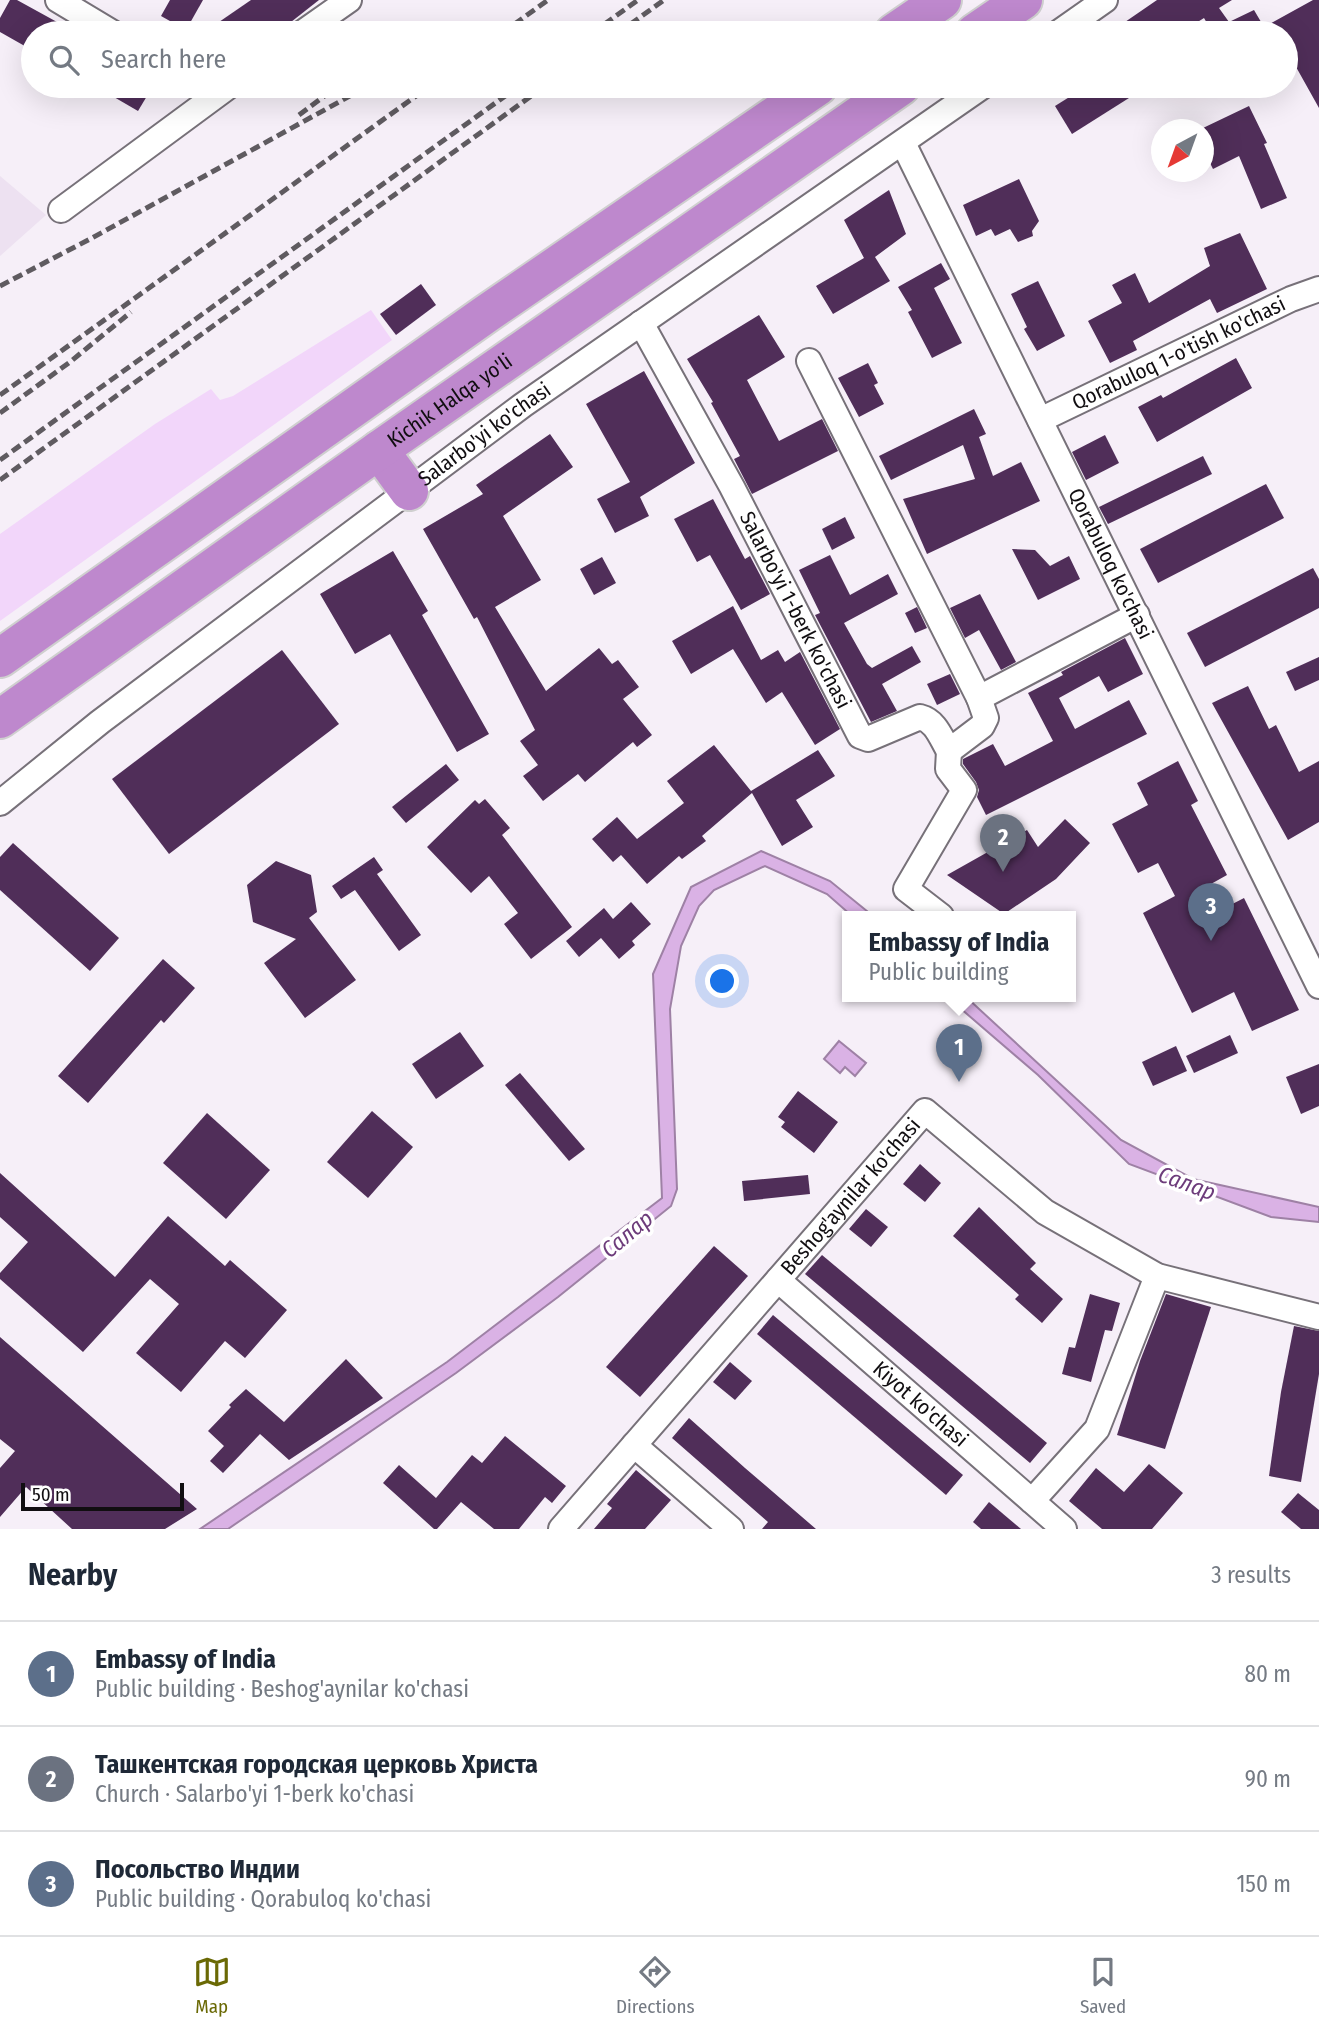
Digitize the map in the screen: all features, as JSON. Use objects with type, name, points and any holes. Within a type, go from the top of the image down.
[{"type":"highway","points":[[911,21],[942,0]]},
{"type":"highway","points":[[992,21],[1023,0]]},
{"type":"highway","points":[[0,658],[486,314],[801,98]]},
{"type":"highway","name":"Kichik Halqa yo'li","points":[[0,719],[379,450],[884,98]]},
{"type":"highway","points":[[379,450],[409,491]]},
{"type":"street","points":[[58,0],[93,21]]},
{"type":"street","points":[[319,21],[349,0]]},
{"type":"street","points":[[1075,21],[1105,0]]},
{"type":"street","points":[[61,210],[204,98]]},
{"type":"street","name":"Salarbo'yi ko'chasi","points":[[0,803],[100,722],[523,405],[967,98]]},
{"type":"street","name":"Qorabuloq ko'chasi","points":[[903,142],[1319,986]]},
{"type":"street","name":"Qorabuloq 1-o'tish ko'chasi","points":[[1040,420],[1291,299],[1319,289]]},
{"type":"street","name":"Salarbo'yi 1-berk ko'chasi","points":[[641,323],[732,487],[860,736],[868,739],[920,717],[933,722],[949,751],[948,769],[964,790],[906,889],[935,911]]},
{"type":"street","points":[[809,360],[979,698],[986,718],[982,726],[949,751]]},
{"type":"street","points":[[979,698],[1137,615]]},
{"type":"street","name":"Beshog'aynilar ko'chasi","points":[[561,1529],[925,1111],[1045,1212],[1157,1276],[1319,1317]]},
{"type":"street","points":[[1032,1501],[1097,1429],[1157,1276]]},
{"type":"street","name":"Kiyot ko'chasi","points":[[778,1280],[1064,1529]]},
{"type":"street","points":[[634,1446],[731,1529]]},
{"type":"shaded area","points":[[0,176],[46,215],[0,256]]},
{"type":"shaded area","points":[[371,310],[392,340],[0,621],[0,534],[155,424],[211,389],[220,400],[233,396]]},
{"type":"water","name":"Салар","points":[[761,851],[830,881],[867,911],[846,911],[827,894],[765,866],[714,890],[699,906],[681,946],[670,1009],[677,1189],[671,1206],[558,1297],[456,1373],[228,1529],[200,1529],[447,1362],[662,1198],[653,974],[691,887]]},
{"type":"water","name":"Салар","points":[[953,1002],[972,1002],[1121,1140],[1193,1179],[1319,1207],[1319,1222],[1271,1217],[1129,1164],[1038,1075]]},
{"type":"water","points":[[839,1041],[866,1063],[855,1076],[845,1067],[840,1073],[824,1059]]},
{"type":"building","points":[[10,0],[17,0],[55,21],[21,21],[21,44],[0,32],[0,18]]},
{"type":"building","points":[[170,0],[203,0],[191,21],[170,21],[161,16]]},
{"type":"building","points":[[251,0],[319,0],[292,21],[220,21]]},
{"type":"building","points":[[1157,0],[1232,0],[1219,8],[1228,21],[1206,21],[1204,18],[1199,21],[1126,21]]},
{"type":"building","points":[[1313,0],[1319,0],[1319,108],[1298,70],[1298,21],[1275,21]]},
{"type":"building","points":[[1254,10],[1260,21],[1231,21]]},
{"type":"building","points":[[116,98],[146,98],[138,111]]},
{"type":"building","points":[[1068,98],[1129,98],[1072,134],[1055,106]]},
{"type":"building","points":[[1249,106],[1267,143],[1264,144],[1287,198],[1261,209],[1239,156],[1214,168],[1214,123]]},
{"type":"building","points":[[1019,179],[1039,221],[1032,231],[1033,236],[1018,242],[1010,229],[995,236],[991,229],[976,236],[963,205]]},
{"type":"building","points":[[889,190],[906,234],[875,257],[890,281],[833,314],[816,286],[864,258],[844,220]]},
{"type":"building","points":[[1240,233],[1267,289],[1217,313],[1210,299],[1133,341],[1137,350],[1110,363],[1088,321],[1122,303],[1112,285],[1135,273],[1149,303],[1210,266],[1204,248]]},
{"type":"building","points":[[941,263],[950,279],[934,288],[962,343],[932,358],[908,312],[912,310],[898,287]]},
{"type":"building","points":[[1038,281],[1065,336],[1037,351],[1024,329],[1027,327],[1011,294]]},
{"type":"building","points":[[421,284],[436,305],[396,335],[380,314]]},
{"type":"building","points":[[759,315],[785,357],[747,380],[779,441],[822,419],[838,451],[752,494],[734,459],[740,456],[711,403],[713,402],[687,359]]},
{"type":"building","points":[[1236,358],[1252,388],[1157,442],[1138,407],[1161,395],[1163,398]]},
{"type":"building","points":[[868,363],[878,383],[874,385],[884,404],[859,417],[838,378]]},
{"type":"building","points":[[644,371],[695,463],[640,497],[649,516],[615,533],[597,499],[630,482],[586,404]]},
{"type":"building","points":[[974,409],[986,434],[979,437],[993,476],[1021,462],[1040,501],[927,554],[903,499],[975,479],[963,445],[891,480],[879,456]]},
{"type":"building","points":[[550,434],[573,467],[503,516],[541,580],[495,607],[546,691],[599,648],[612,664],[618,660],[639,687],[623,699],[652,735],[637,747],[633,742],[585,782],[578,774],[543,801],[523,776],[538,765],[520,741],[535,730],[477,617],[474,619],[423,529],[483,494],[476,485]]},
{"type":"building","points":[[1105,435],[1119,463],[1086,480],[1072,452]]},
{"type":"building","points":[[1203,456],[1212,474],[1108,524],[1099,507]]},
{"type":"building","points":[[1266,484],[1284,518],[1158,583],[1140,549]]},
{"type":"building","points":[[713,499],[745,559],[750,556],[770,594],[741,610],[710,555],[697,562],[674,519]]},
{"type":"building","points":[[845,517],[855,538],[832,550],[822,529]]},
{"type":"building","points":[[1012,549],[1035,550],[1050,566],[1069,556],[1080,579],[1038,600]]},
{"type":"building","points":[[393,551],[428,611],[422,615],[489,734],[457,752],[390,634],[355,654],[320,594]]},
{"type":"building","points":[[830,555],[850,595],[888,574],[898,594],[844,623],[867,664],[872,668],[912,646],[921,662],[882,684],[897,711],[871,722],[815,615],[820,613],[799,570]]},
{"type":"building","points":[[602,557],[616,583],[594,595],[580,569]]},
{"type":"building","points":[[1313,568],[1319,579],[1319,608],[1205,667],[1187,633]]},
{"type":"building","points":[[980,594],[1016,662],[1001,670],[979,630],[965,638],[950,608]]},
{"type":"building","points":[[733,606],[761,660],[778,650],[785,662],[800,652],[840,729],[815,745],[782,692],[766,703],[733,649],[691,674],[672,641]]},
{"type":"building","points":[[917,607],[927,628],[915,633],[905,613]]},
{"type":"building","points":[[1125,638],[1143,674],[1108,692],[1099,676],[1059,698],[1075,729],[1129,700],[1147,734],[986,815],[977,797],[979,790],[976,782],[963,764],[963,759],[993,744],[1005,766],[1053,741],[1028,693]]},
{"type":"building","points":[[282,650],[339,724],[169,854],[112,779]]},
{"type":"building","points":[[1319,657],[1319,680],[1295,691],[1286,672]]},
{"type":"building","points":[[950,674],[960,694],[937,705],[927,684]]},
{"type":"building","points":[[1248,686],[1269,729],[1276,725],[1299,772],[1319,761],[1319,822],[1288,840],[1212,703]]},
{"type":"building","points":[[714,745],[751,791],[818,750],[835,776],[796,800],[813,827],[782,846],[752,793],[702,836],[706,841],[682,859],[679,856],[647,884],[621,855],[613,862],[592,839],[617,817],[637,839],[684,803],[667,781]]},
{"type":"building","points":[[1178,761],[1198,801],[1191,805],[1227,875],[1202,889],[1215,913],[1244,898],[1299,1010],[1252,1031],[1234,992],[1192,1013],[1143,913],[1175,896],[1158,863],[1138,873],[1112,824],[1148,805],[1137,783]]},
{"type":"building","points":[[446,764],[459,780],[406,823],[392,807]]},
{"type":"building","points":[[485,799],[510,828],[502,835],[572,927],[531,959],[504,924],[518,913],[489,876],[471,893],[427,847],[475,800],[479,804]]},
{"type":"building","points":[[1065,819],[1090,843],[1056,879],[1008,911],[1000,911],[947,875],[1027,830],[1038,847]]},
{"type":"building","points":[[13,843],[119,938],[90,971],[0,890],[0,857]]},
{"type":"building","points":[[374,857],[383,870],[377,874],[421,935],[399,951],[355,890],[341,899],[332,886]]},
{"type":"building","points":[[276,861],[311,875],[317,912],[309,918],[356,980],[305,1018],[264,963],[296,939],[253,922],[247,885]]},
{"type":"building","points":[[631,902],[651,924],[632,941],[635,945],[619,959],[601,938],[579,957],[566,941],[604,908],[613,919]]},
{"type":"building","points":[[163,959],[195,988],[164,1023],[161,1020],[88,1103],[58,1076]]},
{"type":"building","points":[[460,1032],[484,1066],[436,1099],[412,1064]]},
{"type":"building","points":[[1230,1035],[1238,1053],[1194,1073],[1186,1056]]},
{"type":"building","points":[[1176,1046],[1187,1071],[1153,1086],[1142,1062]]},
{"type":"building","points":[[1319,1064],[1319,1106],[1301,1114],[1286,1077]]},
{"type":"building","points":[[520,1073],[585,1149],[569,1161],[505,1085]]},
{"type":"building","points":[[798,1091],[838,1122],[814,1153],[781,1127],[785,1122],[778,1117]]},
{"type":"building","points":[[372,1111],[413,1147],[368,1198],[327,1162]]},
{"type":"building","points":[[207,1113],[270,1170],[226,1219],[163,1163]]},
{"type":"building","points":[[920,1164],[941,1183],[925,1202],[903,1184]]},
{"type":"building","points":[[0,1173],[115,1277],[168,1216],[225,1266],[230,1260],[287,1310],[245,1358],[225,1341],[181,1392],[136,1353],[179,1304],[150,1279],[83,1352],[0,1279],[0,1273],[28,1242],[0,1217]]},
{"type":"building","points":[[808,1175],[810,1194],[744,1201],[742,1181]]},
{"type":"building","points":[[979,1207],[1036,1263],[1030,1269],[1063,1299],[1042,1323],[1015,1299],[1019,1295],[953,1236]]},
{"type":"building","points":[[866,1209],[888,1227],[871,1247],[849,1229]]},
{"type":"building","points":[[714,1246],[748,1276],[640,1397],[606,1367]]},
{"type":"building","points":[[822,1255],[1047,1443],[1030,1463],[805,1274]]},
{"type":"building","points":[[1090,1294],[1120,1303],[1112,1331],[1105,1330],[1091,1382],[1062,1374],[1069,1347],[1075,1348]]},
{"type":"building","points":[[1166,1294],[1211,1307],[1165,1449],[1117,1435],[1140,1361]]},
{"type":"building","points":[[773,1315],[963,1475],[946,1495],[757,1334]]},
{"type":"building","points":[[1294,1326],[1319,1331],[1319,1374],[1301,1482],[1269,1476]]},
{"type":"building","points":[[0,1337],[197,1509],[165,1529],[72,1529],[26,1487],[0,1517],[0,1468],[15,1451],[0,1439]]},
{"type":"building","points":[[346,1359],[383,1398],[289,1460],[260,1434],[223,1473],[210,1461],[224,1446],[208,1431],[246,1389],[284,1422]]},
{"type":"building","points":[[730,1362],[752,1381],[735,1400],[713,1382]]},
{"type":"building","points":[[689,1418],[816,1529],[762,1529],[768,1522],[672,1438]]},
{"type":"building","points":[[505,1436],[566,1486],[552,1503],[545,1497],[519,1529],[494,1529],[461,1502],[437,1529],[434,1529],[383,1483],[399,1465],[436,1498],[472,1455],[482,1463]]},
{"type":"building","points":[[1149,1464],[1183,1493],[1152,1529],[1102,1529],[1069,1501],[1096,1468],[1124,1492]]},
{"type":"building","points":[[636,1470],[671,1500],[645,1529],[594,1529],[612,1508],[607,1504]]},
{"type":"building","points":[[1298,1493],[1319,1510],[1319,1529],[1301,1529],[1281,1512]]},
{"type":"building","points":[[989,1502],[1021,1529],[981,1529],[973,1522]]},
{"type":"railway","points":[[519,21],[548,0]]},
{"type":"railway","points":[[609,21],[638,0]]},
{"type":"railway","points":[[635,21],[664,0]]},
{"type":"railway","points":[[299,115],[322,98]]},
{"type":"railway","points":[[0,286],[346,98]]},
{"type":"railway","points":[[0,395],[413,98]]},
{"type":"railway","points":[[0,460],[502,98]]},
{"type":"railway","points":[[0,480],[528,98]]},
{"type":"railway","points":[[0,413],[70,362],[131,312]]},
{"type":"place","name":"Ташкентская городская церковь Христа","points":[[1003,872]]},
{"type":"place","name":"Посольство Индии","points":[[1211,941]]},
{"type":"place","name":"Embassy of India","points":[[959,1082]]}]
